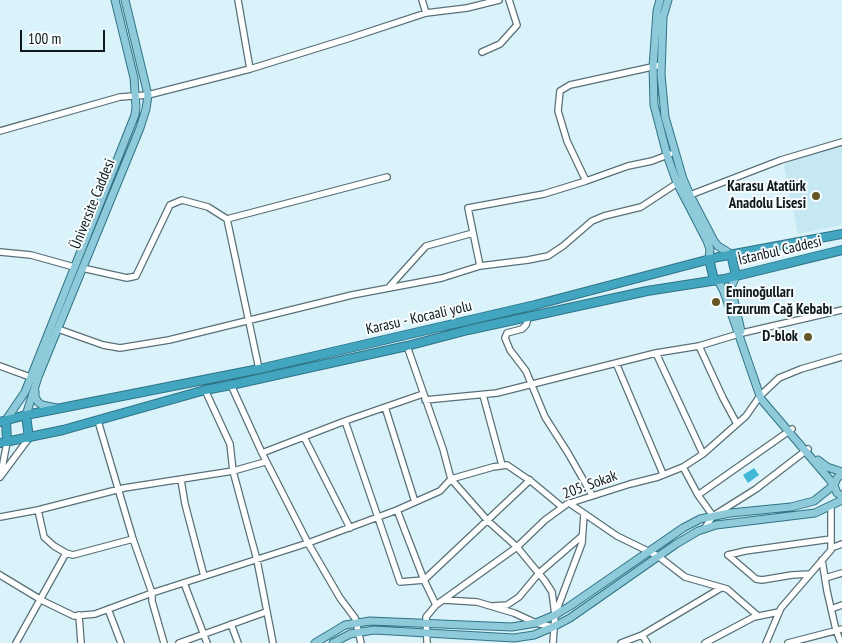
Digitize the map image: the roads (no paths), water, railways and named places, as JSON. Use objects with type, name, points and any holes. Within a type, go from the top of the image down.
[{"type":"highway","name":"Karasu - Kocaali yolu","points":[[3,421],[260,368],[535,305],[731,254],[842,234]]},
{"type":"highway","name":"İstanbul Caddesi","points":[[724,278],[842,250]]},
{"type":"highway","points":[[731,254],[736,276]]},
{"type":"highway","points":[[709,259],[714,280]]},
{"type":"highway","name":"Karasu - Kocaali yolu","points":[[3,443],[98,420],[205,390],[647,291],[724,278]]},
{"type":"highway","points":[[26,415],[29,438]]},
{"type":"highway","points":[[3,421],[3,443]]},
{"type":"main road","points":[[3,421],[33,380],[78,267],[136,108],[131,61],[115,0]]},
{"type":"main road","name":"Üniversite Caddesi","points":[[26,415],[33,380],[58,330],[78,267],[140,128],[146,109],[148,95],[125,0]]},
{"type":"main road","points":[[660,0],[657,12],[653,67],[654,105],[680,181],[710,249],[709,259]]},
{"type":"main road","points":[[668,0],[663,17],[661,65],[665,117],[671,154]]},
{"type":"main road","points":[[680,181],[690,195],[714,241],[718,246],[731,254]]},
{"type":"main road","points":[[736,276],[731,287],[740,333]]},
{"type":"main road","points":[[714,280],[719,282],[724,292],[761,395],[842,496]]},
{"type":"main road","points":[[33,380],[35,397],[38,402],[48,407],[59,408]]},
{"type":"main road","points":[[315,643],[346,625],[380,620],[512,627],[536,623],[555,615],[683,528],[700,520],[747,511],[791,508],[814,501],[834,487],[837,478],[842,473],[821,464],[807,450]]},
{"type":"main road","points":[[333,643],[350,634],[374,630],[514,638],[534,635],[570,618],[676,544],[704,529],[716,525],[815,513],[842,500]]},
{"type":"street","points":[[238,0],[250,69]]},
{"type":"street","points":[[422,0],[426,13]]},
{"type":"street","points":[[0,131],[120,97],[148,95],[250,69],[426,13],[466,8],[498,0]]},
{"type":"street","points":[[482,52],[500,44],[517,24],[510,0]]},
{"type":"street","points":[[586,181],[567,141],[558,112],[560,91],[570,85],[661,65]]},
{"type":"street","points":[[690,195],[781,160],[842,142]]},
{"type":"street","points":[[480,266],[468,208],[544,194],[671,154]]},
{"type":"street","points":[[227,219],[387,176]]},
{"type":"street","points":[[58,330],[103,345],[120,348],[169,340],[249,322],[298,308],[390,287],[442,278],[480,266],[548,256],[563,246],[592,221],[604,216],[642,207],[680,181]]},
{"type":"street","points":[[0,252],[32,254],[127,278],[136,276],[170,204],[182,200],[208,207],[227,219],[260,368]]},
{"type":"street","points":[[390,287],[426,246],[473,233]]},
{"type":"street","points":[[262,453],[344,421],[385,407],[424,397],[483,395],[532,386],[656,353],[699,346],[740,333],[842,310]]},
{"type":"street","points":[[528,318],[526,325],[522,329],[507,333],[505,338],[510,350],[526,371],[545,417],[592,495]]},
{"type":"street","points":[[407,346],[443,449],[451,480],[488,521],[517,547],[538,573],[552,592],[555,615]]},
{"type":"street","points":[[699,346],[737,424]]},
{"type":"street","points":[[656,353],[703,454]]},
{"type":"street","name":"205. Sokak","points":[[426,622],[426,617],[436,605],[517,547],[545,520],[568,503],[683,467],[703,454],[746,416],[761,395],[779,378],[801,369],[842,357]]},
{"type":"street","points":[[616,363],[663,474]]},
{"type":"street","points":[[0,366],[33,380]]},
{"type":"street","points":[[231,385],[265,462],[308,543],[340,598],[355,618],[361,643]]},
{"type":"street","points":[[205,390],[230,444],[234,471],[257,560],[273,643]]},
{"type":"street","points":[[483,395],[502,465]]},
{"type":"street","points":[[385,407],[415,502]]},
{"type":"street","points":[[98,420],[133,539],[152,593],[152,601],[164,643]]},
{"type":"street","points":[[344,421],[400,582],[424,580],[530,480]]},
{"type":"street","points":[[698,495],[790,430]]},
{"type":"street","points":[[304,436],[350,528]]},
{"type":"street","points":[[0,478],[29,438]]},
{"type":"street","points":[[0,478],[3,443]]},
{"type":"street","points":[[704,529],[713,516],[756,489],[807,450]]},
{"type":"street","points":[[0,517],[38,510],[119,490],[234,471],[265,462]]},
{"type":"street","points":[[0,575],[74,616],[96,614],[152,593],[350,528],[440,491],[451,480],[493,466],[506,465],[530,480],[562,507]]},
{"type":"street","points":[[683,467],[698,495],[713,516]]},
{"type":"street","points":[[181,480],[185,504],[204,576]]},
{"type":"street","points":[[568,503],[617,536],[658,556],[685,577],[727,589],[758,616]]},
{"type":"street","points":[[766,643],[779,612],[831,550],[831,506]]},
{"type":"street","points":[[38,510],[44,537],[66,553],[73,555],[133,539]]},
{"type":"street","points":[[397,510],[424,580],[436,605]]},
{"type":"street","points":[[553,643],[555,615],[582,543],[584,514]]},
{"type":"street","points":[[492,606],[507,605],[519,596],[538,573],[582,536]]},
{"type":"street","points":[[810,574],[756,580],[728,555],[831,539]]},
{"type":"street","points":[[831,548],[842,544]]},
{"type":"street","points":[[16,643],[66,553]]},
{"type":"street","points":[[822,560],[831,609],[839,630],[841,643]]},
{"type":"street","points":[[825,578],[842,572]]},
{"type":"street","points":[[184,583],[207,643]]},
{"type":"street","points":[[621,643],[642,635],[721,588]]},
{"type":"street","points":[[444,600],[477,602],[514,613],[536,623],[553,627]]},
{"type":"street","points":[[831,609],[842,605]]},
{"type":"street","points":[[108,609],[121,643]]},
{"type":"street","points":[[179,643],[266,612]]},
{"type":"street","points":[[705,643],[758,616],[779,612]]},
{"type":"street","points":[[79,615],[81,643]]},
{"type":"street","points":[[426,622],[427,642]]},
{"type":"street","points":[[231,624],[238,643]]},
{"type":"street","points":[[788,643],[839,630]]},
{"type":"street","points":[[642,635],[647,643]]},
{"type":"water","points":[[754,468],[759,475],[748,483],[743,475]]},
{"type":"place","name":"Karasu Atatürk Anadolu Lisesi","points":[[816,196]]},
{"type":"place","name":"Eminoğulları Erzurum Cağ Kebabı","points":[[716,302]]},
{"type":"place","name":"D-blok","points":[[808,337]]}]
